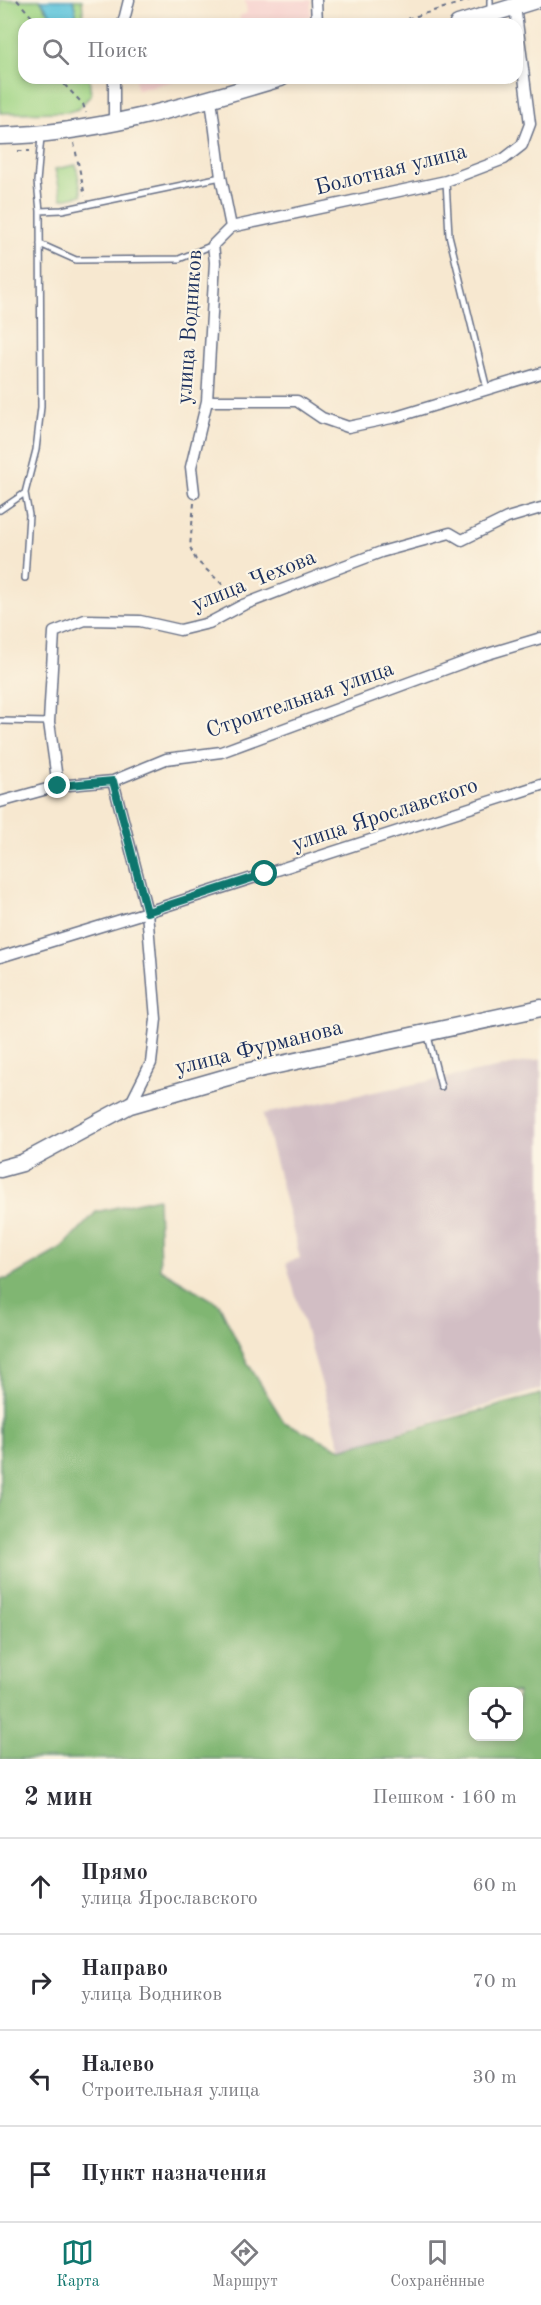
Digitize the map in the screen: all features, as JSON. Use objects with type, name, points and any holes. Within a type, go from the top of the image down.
[{"type":"main road","points":[[469,18],[490,7],[515,6],[536,0]]},
{"type":"main road","points":[[0,136],[41,143],[71,130],[114,123],[212,99],[261,84]]},
{"type":"main road","name":"улица Фурманова","points":[[0,1169],[22,1163],[130,1105],[245,1072],[541,1008]]},
{"type":"street","points":[[124,18],[129,0]]},
{"type":"street","points":[[316,0],[316,18]]},
{"type":"street","name":"Болотная улица","points":[[515,6],[517,18]]},
{"type":"street","name":"Болотная улица","points":[[231,227],[446,181],[504,159],[522,145],[530,124],[523,69]]},
{"type":"street","points":[[114,84],[114,123]]},
{"type":"street","name":"улица Водников","points":[[194,493],[191,467],[207,401],[215,262],[213,245],[231,227],[221,177],[212,99]]},
{"type":"street","points":[[207,401],[297,401],[322,418],[348,427],[396,417],[541,373]]},
{"type":"street","name":"улица Чехова","points":[[58,786],[49,722],[54,632],[85,620],[140,621],[180,630],[209,623],[243,604],[381,552],[450,532],[462,540],[507,518],[541,508]]},
{"type":"street","name":"Строительная улица","points":[[0,802],[58,786],[113,781],[166,759],[221,752],[481,657],[541,638]]},
{"type":"street","points":[[113,781],[147,912],[156,1019],[151,1063],[130,1105]]},
{"type":"street","name":"улица Ярославского","points":[[0,957],[541,786]]},
{"type":"lane","points":[[25,578],[28,515],[25,493],[36,450],[41,407],[40,211],[37,182],[41,143]]},
{"type":"lane","points":[[40,211],[62,210],[221,177]]},
{"type":"lane","points":[[446,181],[449,235],[487,389]]},
{"type":"lane","points":[[39,244],[76,260],[179,259],[213,245]]},
{"type":"lane","points":[[0,510],[25,493]]},
{"type":"lane","points":[[0,721],[49,722]]},
{"type":"lane","points":[[426,1033],[441,1087]]},
{"type":"path","points":[[17,0],[33,18]]},
{"type":"path","points":[[410,18],[470,0]]},
{"type":"path","points":[[64,84],[83,104],[87,115]]},
{"type":"path","points":[[71,130],[87,205]]},
{"type":"path","points":[[10,151],[41,143]]},
{"type":"path","points":[[194,493],[190,547],[196,560],[228,587],[243,604]]},
{"type":"shaded area","points":[[245,0],[311,0],[311,17],[240,18],[247,13]]},
{"type":"shaded area","points":[[136,84],[161,84],[137,90]]},
{"type":"shaded area","points":[[541,1059],[541,1389],[341,1449],[286,1263],[300,1258],[263,1114]]},
{"type":"green space","points":[[0,0],[41,0],[45,9],[76,13],[73,0],[82,0],[84,18],[18,18],[18,84],[90,84],[91,95],[78,109],[68,112],[0,113]]},
{"type":"green space","points":[[76,165],[82,195],[62,199],[55,169]]},
{"type":"green space","points":[[158,1198],[160,1269],[219,1304],[247,1362],[284,1422],[341,1449],[541,1394],[541,1759],[0,1759],[0,1279],[8,1279],[62,1248],[96,1212]]},
{"type":"water","points":[[41,0],[73,0],[75,18],[53,18]]},
{"type":"route","points":[[58,786],[113,781],[147,912],[265,874]]}]
